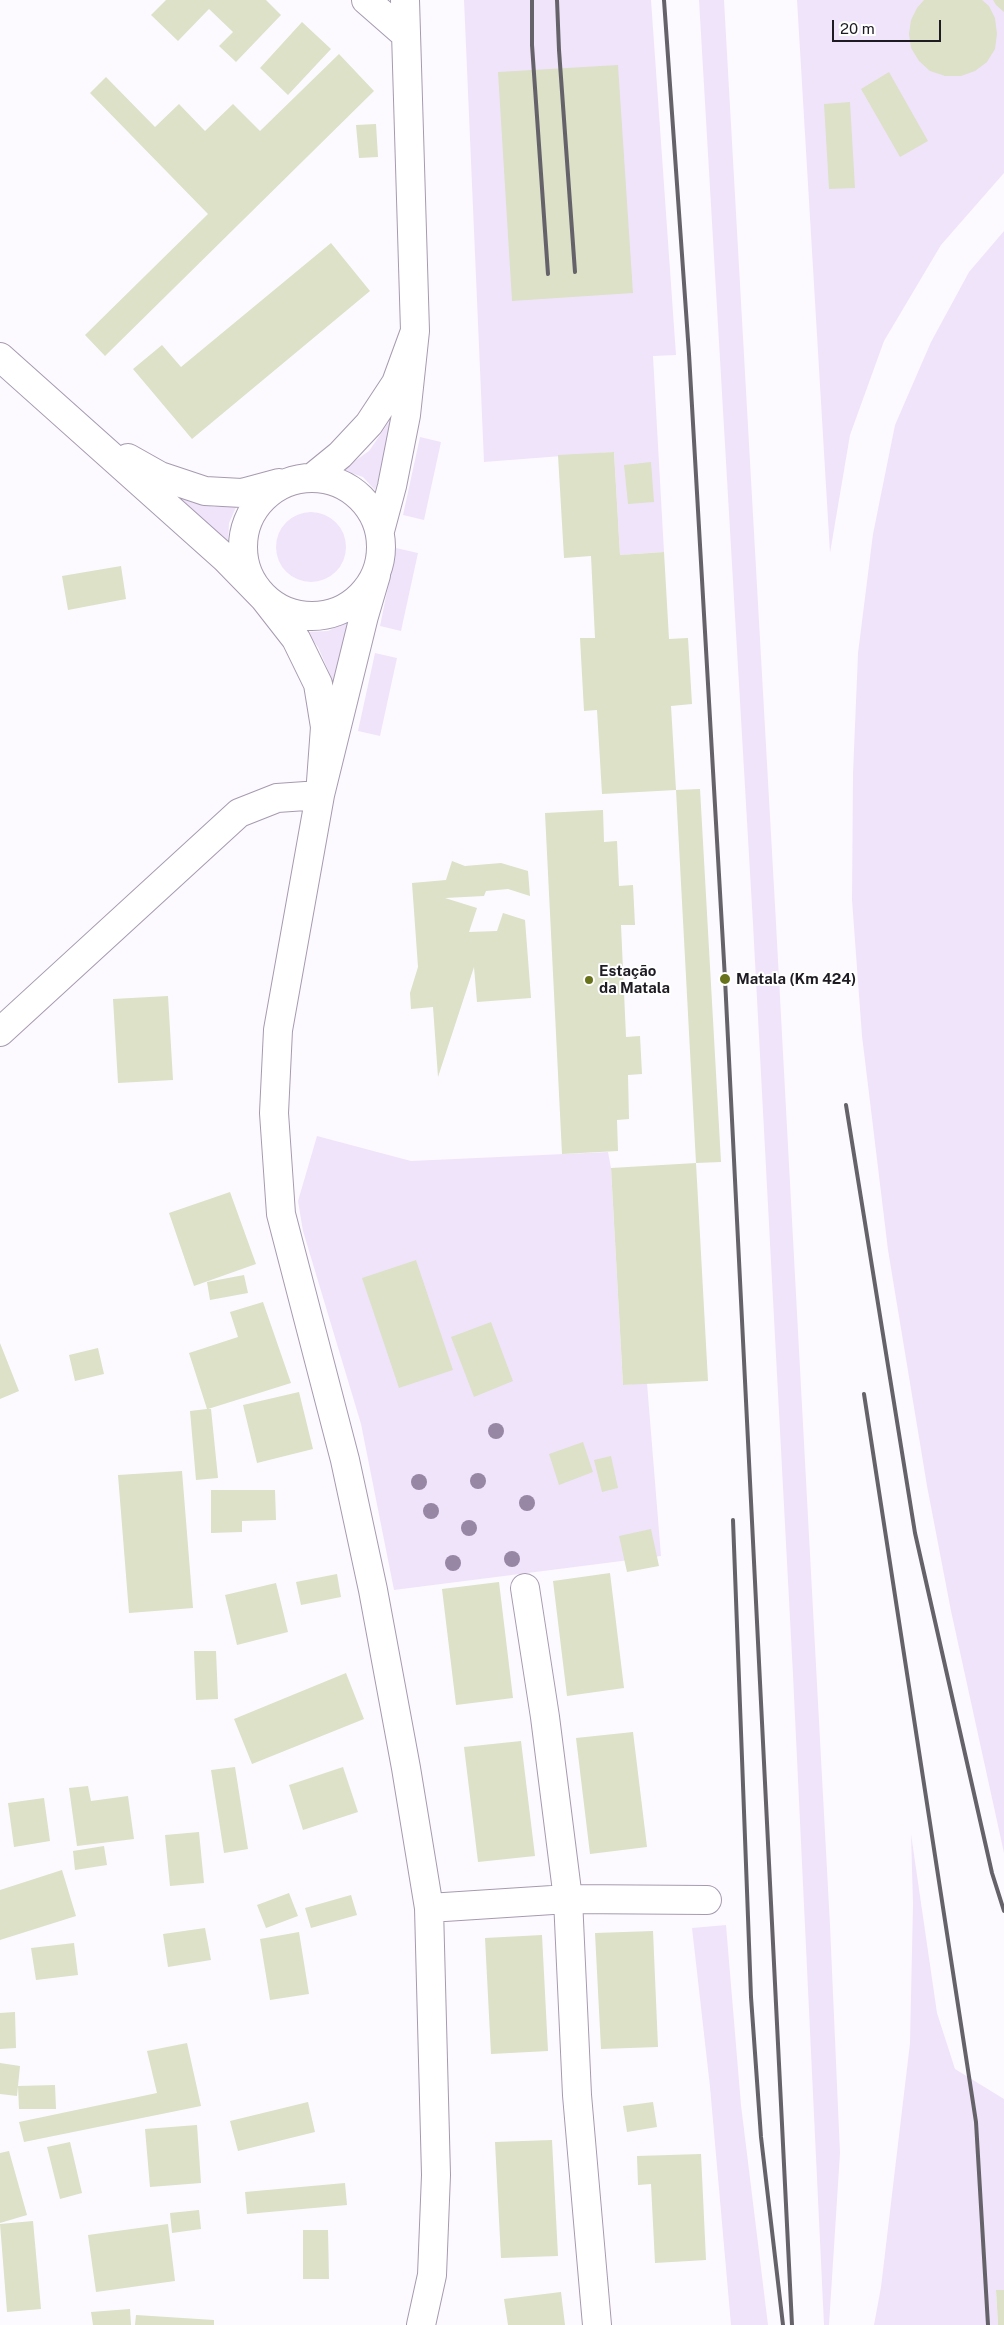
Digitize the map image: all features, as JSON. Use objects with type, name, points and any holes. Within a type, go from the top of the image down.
[{"type":"street","points":[[366,0],[406,36]]},
{"type":"street","points":[[380,531],[392,486],[406,415],[415,331],[405,0]]},
{"type":"street","points":[[320,795],[325,727],[318,684],[296,639],[250,578],[243,556],[244,532],[253,510],[269,492],[301,479],[340,455],[369,424],[396,383],[415,331]]},
{"type":"street","points":[[0,357],[225,558],[264,598],[282,611],[304,616],[326,616],[348,608],[365,594],[376,575]]},
{"type":"street","points":[[92,438],[160,476],[205,491],[242,493],[301,479],[337,481],[357,493],[372,510],[380,531],[382,554],[364,616],[320,795],[278,1030],[274,1114],[281,1214],[345,1460],[365,1553],[406,1768],[428,1908],[436,2175],[432,2276],[421,2325]]},
{"type":"street","points":[[0,1032],[239,813],[277,798],[320,795]]},
{"type":"street","points":[[525,1588],[545,1717],[568,1899],[577,2095],[597,2325]]},
{"type":"street","points":[[428,1908],[568,1899],[707,1900]]},
{"type":"shaded area","points":[[464,0],[651,0],[676,355],[653,356],[664,552],[620,555],[614,452],[484,462]]},
{"type":"shaded area","points":[[699,0],[724,0],[776,923],[830,1925],[840,2153],[829,2325],[824,2325],[793,1675],[753,924]]},
{"type":"shaded area","points":[[797,0],[1004,0],[1004,173],[941,245],[884,341],[850,435],[830,553]]},
{"type":"shaded area","points":[[1004,231],[1004,1853],[951,1611],[927,1486],[888,1250],[862,1036],[852,900],[853,773],[858,653],[873,534],[895,425],[931,342],[969,272]]},
{"type":"shaded area","points":[[393,416],[386,453],[375,490],[363,477],[342,470],[369,451]]},
{"type":"shaded area","points":[[420,437],[441,442],[424,520],[403,515]]},
{"type":"shaded area","points":[[171,493],[191,502],[214,507],[237,505],[229,523],[228,543]]},
{"type":"shaded area","points":[[311,512],[324,515],[336,522],[343,534],[346,547],[343,560],[336,572],[324,579],[311,582],[298,579],[286,572],[279,560],[276,547],[279,534],[286,522],[298,515]]},
{"type":"shaded area","points":[[396,548],[418,553],[401,631],[380,626]]},
{"type":"shaded area","points":[[349,621],[334,699],[328,670],[318,647],[306,632],[328,631]]},
{"type":"shaded area","points":[[375,653],[397,658],[380,736],[358,731]]},
{"type":"shaded area","points":[[317,1136],[411,1161],[608,1152],[611,1168],[623,1385],[647,1383],[661,1556],[394,1590],[361,1424],[303,1231],[298,1201]]},
{"type":"shaded area","points":[[911,1834],[937,2013],[955,2069],[1004,2099],[1004,2290],[996,2291],[998,2325],[874,2325],[881,2287],[910,2043],[913,1904]]},
{"type":"shaded area","points":[[726,1925],[741,2105],[768,2325],[731,2325],[710,2087],[692,1928]]},
{"type":"building","points":[[166,0],[266,0],[281,15],[236,62],[219,46],[233,32],[209,9],[178,41],[151,15]]},
{"type":"building","points":[[924,0],[982,0],[989,6],[995,18],[997,34],[995,49],[987,62],[975,71],[961,76],[945,76],[930,71],[919,61],[911,48],[909,34],[911,20],[917,8]]},
{"type":"building","points":[[993,0],[1004,0],[1004,12],[996,5]]},
{"type":"building","points":[[302,22],[331,49],[288,95],[260,68]]},
{"type":"building","points":[[339,54],[374,91],[105,356],[85,335],[208,214],[90,93],[106,77],[155,127],[179,104],[205,131],[233,104],[260,131]]},
{"type":"building","points":[[618,65],[633,293],[512,301],[498,72]]},
{"type":"building","points":[[889,72],[928,141],[900,157],[861,89]]},
{"type":"building","points":[[850,102],[855,188],[829,189],[824,104]]},
{"type":"building","points":[[376,124],[378,157],[359,158],[356,125]]},
{"type":"building","points":[[331,243],[370,291],[192,439],[133,369],[162,345],[181,367]]},
{"type":"building","points":[[614,452],[620,555],[664,552],[669,639],[688,638],[692,704],[671,706],[676,790],[602,794],[597,710],[584,711],[580,638],[595,638],[591,556],[564,558],[558,455]]},
{"type":"building","points":[[651,462],[654,502],[628,504],[624,465]]},
{"type":"building","points":[[121,566],[126,599],[68,610],[62,576]]},
{"type":"building","points":[[700,789],[721,1162],[696,1163],[676,790]]},
{"type":"building","name":"Estação da Matala","points":[[603,810],[604,842],[617,841],[619,886],[633,885],[635,925],[621,925],[626,1037],[640,1036],[642,1074],[628,1075],[629,1119],[617,1120],[618,1151],[562,1154],[545,813]]},
{"type":"building","points":[[452,861],[465,866],[501,863],[528,871],[530,896],[508,889],[486,891],[484,896],[445,898],[477,908],[469,932],[497,931],[503,913],[525,920],[531,998],[477,1002],[474,967],[438,1077],[433,1007],[411,1009],[410,993],[418,967],[412,883],[446,880]]},
{"type":"building","points":[[168,996],[173,1080],[118,1083],[113,999]]},
{"type":"building","points":[[696,1163],[708,1381],[623,1385],[611,1168]]},
{"type":"building","points":[[230,1192],[256,1264],[194,1286],[169,1213]]},
{"type":"building","points":[[416,1260],[453,1370],[399,1388],[362,1278]]},
{"type":"building","points":[[244,1275],[248,1293],[210,1300],[207,1282]]},
{"type":"building","points":[[263,1302],[291,1383],[208,1409],[211,1409],[218,1478],[196,1480],[190,1411],[207,1409],[189,1353],[238,1337],[230,1312]]},
{"type":"building","points":[[491,1322],[513,1381],[474,1397],[451,1337]]},
{"type":"building","points":[[0,1343],[19,1391],[0,1399]]},
{"type":"building","points":[[98,1348],[104,1374],[75,1381],[69,1355]]},
{"type":"building","points":[[299,1392],[313,1449],[257,1463],[243,1405]]},
{"type":"building","points":[[583,1442],[593,1472],[559,1485],[549,1454]]},
{"type":"building","points":[[611,1456],[618,1488],[602,1492],[594,1460]]},
{"type":"building","points":[[182,1471],[193,1608],[129,1613],[118,1475]]},
{"type":"building","points":[[211,1490],[275,1490],[276,1520],[242,1521],[242,1532],[211,1533]]},
{"type":"building","points":[[651,1529],[659,1566],[627,1572],[619,1536]]},
{"type":"building","points":[[610,1573],[624,1688],[567,1696],[553,1581]]},
{"type":"building","points":[[337,1574],[341,1597],[301,1605],[296,1582]]},
{"type":"building","points":[[499,1582],[513,1698],[456,1705],[442,1589]]},
{"type":"building","points":[[276,1583],[288,1632],[237,1645],[225,1595]]},
{"type":"building","points":[[194,1651],[216,1651],[218,1699],[196,1700]]},
{"type":"building","points":[[346,1673],[364,1719],[252,1764],[234,1719]]},
{"type":"building","points":[[633,1732],[647,1847],[590,1854],[576,1738]]},
{"type":"building","points":[[521,1741],[535,1856],[478,1862],[464,1747]]},
{"type":"building","points":[[235,1767],[248,1849],[224,1853],[211,1770]]},
{"type":"building","points":[[343,1767],[358,1812],[303,1830],[289,1785]]},
{"type":"building","points":[[88,1786],[91,1801],[128,1796],[134,1839],[77,1846],[69,1788]]},
{"type":"building","points":[[44,1798],[50,1841],[14,1847],[8,1803]]},
{"type":"building","points":[[199,1832],[204,1883],[170,1886],[165,1835]]},
{"type":"building","points":[[104,1846],[107,1865],[75,1870],[73,1851]]},
{"type":"building","points":[[62,1870],[76,1916],[0,1940],[0,1890]]},
{"type":"building","points":[[289,1893],[298,1916],[266,1928],[257,1905]]},
{"type":"building","points":[[351,1895],[357,1915],[311,1928],[305,1908]]},
{"type":"building","points":[[205,1928],[211,1960],[168,1967],[163,1934]]},
{"type":"building","points":[[653,1931],[658,2047],[601,2049],[595,1933]]},
{"type":"building","points":[[299,1932],[309,1994],[270,2000],[260,1939]]},
{"type":"building","points":[[542,1935],[548,2051],[491,2054],[485,1938]]},
{"type":"building","points":[[74,1943],[78,1975],[36,1980],[31,1948]]},
{"type":"building","points":[[15,2012],[16,2048],[0,2049],[0,2013]]},
{"type":"building","points":[[187,2043],[201,2106],[24,2142],[19,2122],[157,2093],[147,2051]]},
{"type":"building","points":[[0,2063],[20,2066],[17,2096],[0,2094]]},
{"type":"building","points":[[55,2085],[56,2109],[19,2109],[18,2086]]},
{"type":"building","points":[[308,2102],[315,2132],[238,2151],[230,2121]]},
{"type":"building","points":[[653,2102],[657,2127],[627,2132],[623,2106]]},
{"type":"building","points":[[197,2125],[201,2183],[150,2187],[145,2129]]},
{"type":"building","points":[[552,2140],[558,2256],[501,2258],[495,2142]]},
{"type":"building","points":[[70,2142],[82,2193],[60,2199],[47,2147]]},
{"type":"building","points":[[9,2151],[27,2215],[0,2223],[0,2153]]},
{"type":"building","points":[[701,2154],[706,2260],[655,2263],[651,2184],[638,2185],[637,2156]]},
{"type":"building","points":[[345,2183],[347,2205],[247,2214],[245,2192]]},
{"type":"building","points":[[199,2210],[201,2229],[172,2233],[170,2213]]},
{"type":"building","points":[[33,2221],[41,2309],[7,2312],[0,2224]]},
{"type":"building","points":[[168,2224],[175,2281],[96,2292],[88,2235]]},
{"type":"building","points":[[303,2230],[328,2230],[329,2279],[303,2279]]},
{"type":"building","points":[[996,2290],[1004,2290],[1004,2325],[998,2325]]},
{"type":"building","points":[[561,2292],[565,2325],[508,2325],[504,2299]]},
{"type":"building","points":[[130,2309],[131,2325],[93,2325],[91,2312]]},
{"type":"building","points":[[136,2315],[214,2320],[214,2325],[135,2325]]},
{"type":"railway","points":[[532,0],[532,45],[548,274]]},
{"type":"railway","points":[[557,0],[575,272]]},
{"type":"railway","points":[[664,0],[689,354],[725,979],[792,2325]]},
{"type":"railway","points":[[846,1105],[915,1533],[992,1873],[1004,1911]]},
{"type":"railway","points":[[864,1394],[976,2122],[988,2325]]},
{"type":"railway","points":[[733,1520],[751,1997],[761,2137],[783,2325]]},
{"type":"place","name":"Matala (Km 424)","points":[[725,979]]},
{"type":"place","name":"Estação da Matala","points":[[589,980]]}]
